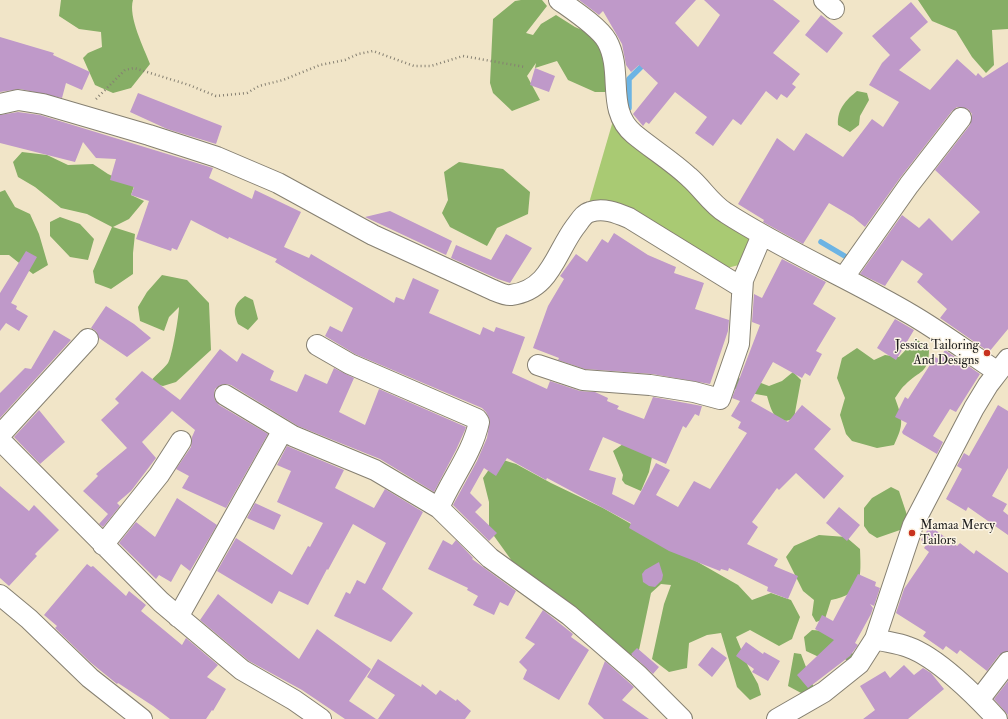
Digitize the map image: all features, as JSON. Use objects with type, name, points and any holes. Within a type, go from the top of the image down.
[{"type":"street","points":[[559,0],[596,27],[606,40],[614,56],[618,113],[625,124],[634,134],[662,154],[690,178],[718,208],[762,235],[844,277],[1003,365],[974,408],[913,525],[875,639],[859,664],[824,692],[777,719]]},
{"type":"street","points":[[0,104],[18,100],[44,104],[149,135],[248,170],[278,183],[374,235],[493,290],[510,296],[534,288],[540,284],[571,232],[584,215],[599,210],[613,211],[629,218],[741,287]]},
{"type":"street","points":[[844,277],[909,185],[961,118]]},
{"type":"street","points":[[538,365],[583,380],[650,385],[694,392],[720,399],[739,344],[742,310],[741,287],[762,235]]},
{"type":"street","points":[[0,435],[88,339]]},
{"type":"street","points":[[317,345],[350,364],[477,419],[479,422],[478,427],[470,450],[439,508]]},
{"type":"street","points":[[225,395],[283,430],[305,441],[375,470],[439,508],[490,558],[569,615],[638,675],[682,719]]},
{"type":"street","points":[[178,617],[283,430]]},
{"type":"street","points":[[0,440],[103,545],[178,617],[242,670],[294,700],[322,719]]},
{"type":"street","points":[[103,545],[159,475],[181,442]]},
{"type":"street","points":[[0,595],[29,619],[90,678],[142,719]]},
{"type":"street","points":[[875,639],[909,647],[924,656],[942,668],[997,719]]},
{"type":"street","points":[[978,700],[1008,662]]},
{"type":"path","points":[[81,116],[125,70],[134,68],[189,85],[216,96],[247,93],[260,86],[283,80],[320,65],[345,60],[358,54],[373,51],[414,66],[431,66],[463,56],[525,67]]},
{"type":"green space","points":[[61,0],[133,0],[132,7],[135,24],[150,64],[131,88],[113,93],[95,85],[83,58],[88,53],[102,47],[101,32],[79,29],[59,16]]},
{"type":"green space","points":[[542,0],[547,6],[526,33],[533,35],[541,24],[556,15],[575,27],[596,36],[613,87],[605,92],[595,92],[568,80],[557,61],[535,68],[536,63],[527,76],[540,100],[512,111],[493,93],[490,83],[493,19],[515,1]]},
{"type":"green space","points":[[918,0],[1008,0],[1008,29],[992,30],[994,65],[986,73],[972,57],[956,31],[932,21]]},
{"type":"green space","points":[[857,91],[867,93],[869,100],[860,116],[859,125],[850,132],[838,125],[838,119],[843,105]]},
{"type":"green space","points":[[617,107],[756,230],[739,265],[727,268],[589,203]]},
{"type":"green space","points":[[22,152],[47,155],[68,165],[93,164],[108,174],[134,186],[131,195],[144,201],[129,219],[113,227],[135,234],[133,274],[111,289],[95,283],[93,271],[112,227],[87,214],[61,208],[35,187],[18,177],[13,162]]},
{"type":"green space","points":[[459,162],[503,169],[530,192],[528,214],[497,228],[487,246],[450,227],[442,213],[448,200],[444,172]]},
{"type":"green space","points":[[5,190],[15,207],[30,214],[39,234],[48,265],[33,274],[9,255],[0,255],[0,192]]},
{"type":"green space","points":[[60,217],[80,224],[94,239],[88,260],[70,257],[50,236],[50,222]]},
{"type":"green space","points":[[162,275],[187,280],[209,303],[211,350],[176,382],[163,386],[149,383],[166,366],[170,359],[179,307],[169,317],[164,331],[140,321],[138,307],[147,292]]},
{"type":"green space","points":[[245,296],[253,300],[258,319],[248,330],[238,324],[235,315],[236,305]]},
{"type":"green space","points":[[916,339],[929,348],[929,357],[923,371],[910,380],[895,398],[900,412],[901,427],[894,445],[877,448],[852,441],[846,434],[840,415],[845,398],[837,378],[842,358],[857,348],[874,360],[885,355],[899,357]]},
{"type":"green space","points":[[793,372],[801,380],[794,418],[788,420],[782,421],[775,416],[767,396],[738,391],[732,386],[737,378],[753,380],[769,386],[782,381]]},
{"type":"green space","points":[[623,444],[652,457],[649,472],[641,491],[625,484],[622,480],[623,475],[613,451]]},
{"type":"green space","points":[[497,458],[516,464],[603,508],[738,585],[752,600],[771,593],[791,600],[800,617],[792,639],[779,646],[750,630],[736,637],[748,666],[758,684],[761,695],[750,700],[737,687],[721,633],[707,635],[689,643],[687,668],[669,672],[652,659],[664,604],[671,585],[661,584],[651,593],[639,650],[623,661],[535,593],[489,529],[489,502],[483,478]]},
{"type":"green space","points":[[891,487],[899,491],[907,515],[900,530],[877,538],[869,533],[864,526],[864,508],[872,498]]},
{"type":"green space","points":[[819,535],[846,537],[860,549],[860,576],[855,589],[841,597],[831,600],[825,619],[816,622],[812,615],[814,600],[803,591],[786,557],[794,546]]},
{"type":"green space","points":[[812,630],[825,631],[849,647],[856,660],[846,660],[836,649],[821,658],[806,651],[804,637]]},
{"type":"green space","points":[[794,653],[801,654],[814,688],[803,694],[788,686]]},
{"type":"building","points":[[579,0],[696,0],[675,23],[698,47],[720,15],[704,0],[773,0],[800,21],[773,53],[800,74],[792,84],[796,87],[787,98],[781,94],[777,100],[766,91],[741,125],[733,119],[713,146],[695,133],[707,117],[675,92],[649,124],[646,122],[643,126],[633,114],[658,83],[639,65],[631,72],[626,65],[622,44],[603,11],[599,15]]},
{"type":"building","points":[[911,2],[928,22],[910,38],[921,50],[899,70],[930,90],[957,59],[976,76],[978,73],[983,78],[1008,62],[1008,329],[989,352],[940,318],[947,309],[917,282],[923,274],[902,260],[885,286],[860,274],[902,215],[919,228],[929,218],[952,241],[980,212],[935,170],[970,125],[972,114],[968,109],[957,107],[952,111],[900,178],[865,227],[853,217],[829,203],[803,244],[763,222],[764,220],[738,204],[777,138],[794,151],[806,133],[843,157],[872,119],[883,127],[899,102],[869,85],[882,63],[890,55],[872,36]]},
{"type":"building","points":[[821,15],[843,33],[827,53],[805,35]]},
{"type":"building","points":[[0,37],[54,53],[53,55],[90,72],[82,90],[66,83],[62,98],[20,89],[0,92]]},
{"type":"building","points":[[535,68],[555,76],[549,92],[530,85]]},
{"type":"building","points":[[138,93],[222,126],[216,144],[167,129],[130,112]]},
{"type":"building","points":[[18,112],[40,115],[213,168],[209,178],[252,199],[255,190],[301,212],[284,247],[309,258],[311,254],[394,303],[396,297],[404,300],[413,278],[439,290],[429,313],[480,335],[483,327],[494,332],[496,327],[525,337],[512,373],[547,389],[550,381],[580,391],[595,392],[608,398],[607,401],[619,406],[617,409],[644,419],[653,397],[702,406],[699,416],[695,414],[686,428],[683,426],[666,464],[603,437],[589,470],[616,478],[612,494],[634,505],[656,463],[670,470],[656,495],[678,507],[694,481],[710,489],[747,433],[738,428],[741,422],[731,416],[740,401],[732,398],[760,325],[752,322],[754,294],[762,298],[782,259],[826,282],[813,304],[836,318],[816,351],[822,354],[810,376],[805,373],[802,378],[773,362],[751,401],[788,422],[802,405],[831,429],[814,449],[844,476],[824,499],[796,473],[779,490],[777,488],[752,522],[758,527],[747,544],[778,559],[774,566],[798,576],[788,599],[767,591],[768,587],[729,568],[728,571],[721,569],[720,571],[669,551],[629,528],[631,523],[547,478],[546,480],[507,458],[496,476],[484,468],[470,493],[482,505],[475,512],[497,533],[489,541],[453,505],[477,461],[487,438],[490,420],[482,408],[355,354],[325,336],[330,326],[342,332],[353,308],[275,262],[277,259],[229,237],[228,239],[191,220],[177,250],[172,248],[171,251],[136,239],[149,201],[131,195],[134,187],[110,180],[116,159],[96,158],[83,142],[75,162],[0,143],[0,115]]},
{"type":"building","points":[[390,211],[452,241],[446,255],[365,217]]},
{"type":"building","points":[[614,233],[648,255],[676,267],[674,273],[704,283],[695,309],[729,320],[728,331],[710,384],[652,374],[585,369],[558,360],[559,358],[533,348],[548,306],[564,279],[560,276],[576,254],[587,262],[602,239],[608,243]]},
{"type":"building","points":[[506,234],[532,248],[510,283],[451,258],[456,245],[491,260]]},
{"type":"building","points":[[26,251],[37,257],[11,303],[17,306],[16,309],[28,316],[19,331],[6,323],[0,331],[0,293]]},
{"type":"building","points":[[106,306],[134,324],[151,338],[127,357],[99,338],[96,331],[91,328]]},
{"type":"building","points":[[895,319],[914,330],[896,360],[877,348]]},
{"type":"building","points":[[54,330],[71,340],[0,418],[0,393],[25,368],[31,369]]},
{"type":"building","points":[[220,349],[237,362],[242,353],[274,371],[270,380],[297,392],[305,374],[327,384],[334,368],[354,378],[339,412],[365,425],[379,389],[466,427],[434,492],[380,459],[298,426],[231,385],[220,385],[215,389],[214,394],[215,400],[219,405],[268,434],[226,508],[182,488],[189,476],[176,469],[191,447],[192,437],[195,430],[172,411],[142,442],[156,458],[131,491],[117,503],[120,506],[103,527],[99,524],[108,514],[83,491],[98,476],[96,474],[127,448],[101,420],[119,403],[115,399],[142,371],[180,400]]},
{"type":"building","points":[[945,350],[980,374],[956,412],[950,409],[933,436],[943,442],[937,454],[903,434],[902,432],[907,423],[895,417],[905,397],[908,399],[935,357],[939,359]]},
{"type":"building","points":[[998,405],[1008,411],[1008,468],[992,496],[1007,504],[1003,511],[1008,515],[1008,535],[968,507],[966,511],[946,499],[962,469],[957,466],[964,453],[969,456]]},
{"type":"building","points":[[39,410],[65,442],[40,464],[14,437]]},
{"type":"building","points":[[287,446],[344,470],[335,488],[374,508],[385,489],[423,512],[382,589],[413,613],[391,642],[334,616],[346,592],[350,594],[357,580],[365,584],[386,543],[353,524],[308,605],[279,591],[272,604],[217,571],[236,538],[292,575],[308,546],[310,547],[323,523],[277,502],[291,471],[277,465]]},
{"type":"building","points":[[0,486],[29,511],[34,505],[59,530],[35,554],[37,556],[9,586],[0,578]]},
{"type":"building","points":[[177,498],[217,525],[190,571],[181,564],[171,582],[159,575],[156,579],[119,543],[136,522],[155,537]]},
{"type":"building","points":[[255,503],[281,515],[274,530],[247,518]]},
{"type":"building","points":[[839,507],[860,525],[847,541],[826,523]]},
{"type":"building","points":[[930,526],[957,546],[960,543],[974,554],[976,550],[1008,573],[1008,651],[999,655],[987,671],[960,650],[957,654],[946,646],[943,650],[923,636],[926,632],[896,613],[904,589],[929,552],[924,548],[927,544],[921,540]]},
{"type":"building","points":[[443,540],[452,545],[456,540],[473,558],[472,559],[516,591],[508,606],[500,602],[494,615],[473,605],[478,596],[467,590],[468,588],[428,569]]},
{"type":"building","points":[[659,562],[663,575],[662,580],[655,587],[649,586],[643,582],[642,574],[645,570]]},
{"type":"building","points":[[87,564],[91,567],[93,566],[126,596],[129,591],[146,605],[141,611],[182,645],[186,638],[218,665],[207,677],[226,689],[213,711],[212,710],[206,719],[170,719],[153,706],[118,683],[117,684],[90,662],[55,628],[57,626],[44,615]]},
{"type":"building","points":[[858,574],[876,582],[875,586],[880,588],[874,606],[870,604],[873,608],[855,643],[858,645],[850,656],[808,688],[797,675],[834,640],[815,629],[822,615],[833,621]]},
{"type":"building","points":[[218,594],[299,659],[317,629],[371,669],[349,701],[376,719],[345,719],[302,690],[249,661],[200,620]]},
{"type":"building","points":[[543,610],[573,634],[571,637],[589,650],[559,700],[523,679],[527,670],[519,662],[535,644],[525,638]]},
{"type":"building","points":[[746,642],[763,654],[764,652],[780,661],[768,681],[752,672],[754,669],[736,656]]},
{"type":"building","points":[[712,647],[727,658],[712,677],[698,665]]},
{"type":"building","points":[[637,648],[659,667],[653,674],[631,654]]},
{"type":"building","points":[[378,659],[421,687],[422,684],[436,695],[440,690],[456,701],[457,699],[471,711],[465,719],[378,719],[395,695],[367,677]]},
{"type":"building","points":[[605,661],[634,687],[622,700],[649,719],[604,719],[588,704]]},
{"type":"building","points":[[904,665],[914,675],[923,668],[931,673],[944,689],[908,719],[863,719],[875,710],[860,686],[885,671],[890,678]]},
{"type":"building","points":[[1008,681],[1008,715],[994,699]]},
{"type":"waterway","points":[[629,108],[629,79],[645,63]]},
{"type":"waterway","points":[[821,242],[848,258]]},
{"type":"place","name":"Jessica Tailoring And Designs","points":[[987,353]]},
{"type":"place","name":"Mamaa Mercy Tailors","points":[[912,533]]}]
